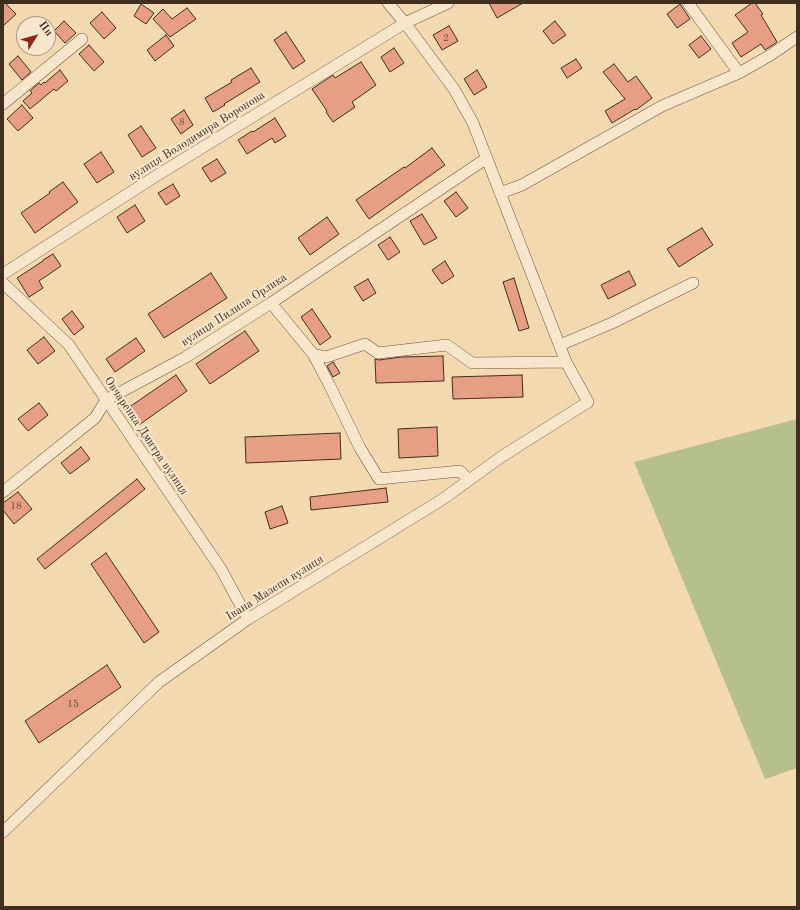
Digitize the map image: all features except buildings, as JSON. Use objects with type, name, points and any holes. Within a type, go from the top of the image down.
[{"type":"street","points":[[313,354],[326,357],[365,344],[378,353],[447,345],[472,364],[566,362],[473,123],[454,89],[406,24],[388,3]]},
{"type":"street","name":"вулиця Володимира Воронова","points":[[3,274],[156,176],[406,24],[448,3]]},
{"type":"street","points":[[688,3],[739,73]]},
{"type":"street","points":[[500,193],[522,185],[662,106],[739,73],[770,56],[797,37]]},
{"type":"street","points":[[3,104],[82,39]]},
{"type":"street","name":"вулиця Пилипа Орлика","points":[[106,400],[186,357],[271,303],[487,158]]},
{"type":"street","name":"Овчаренка Дмитра вулиця","points":[[3,283],[69,345],[221,569],[248,619]]},
{"type":"street","points":[[560,345],[612,323],[693,283]]},
{"type":"street","points":[[271,303],[313,354],[360,448],[379,479],[460,471],[469,480]]},
{"type":"street","name":"Івана Мазепи вулиця","points":[[3,832],[159,682],[248,619],[443,499],[501,457],[588,402],[566,362]]},
{"type":"street","points":[[3,492],[95,418],[106,400]]},
{"type":"green space","points":[[797,419],[797,768],[765,779],[634,462]]}]
